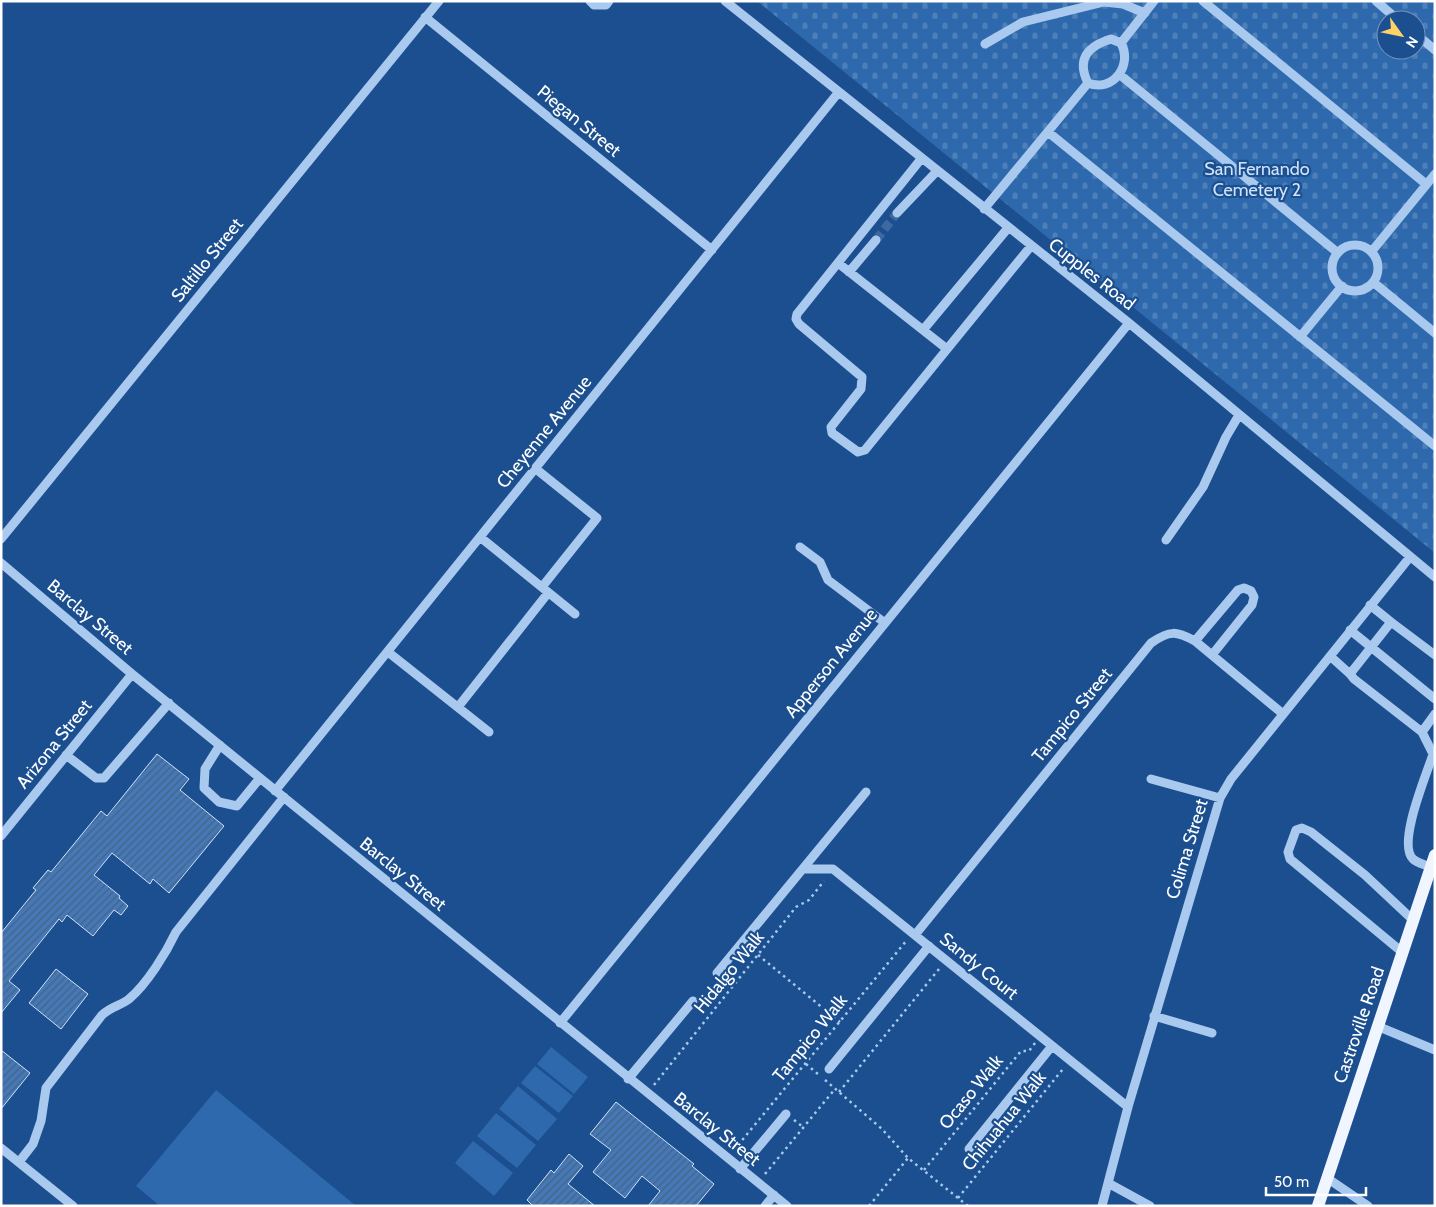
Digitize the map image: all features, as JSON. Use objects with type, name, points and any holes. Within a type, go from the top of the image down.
[{"type":"main road","name":"Castroville Road","points":[[1318,1206],[1435,855]]},
{"type":"street","name":"Saltillo Street","points":[[1,539],[438,1]]},
{"type":"street","points":[[590,1],[594,5],[606,5],[609,1]]},
{"type":"street","name":"Cupples Road","points":[[725,1],[838,93],[1129,323],[1435,577]]},
{"type":"street","points":[[1121,43],[1154,1]]},
{"type":"street","points":[[1203,1],[1426,184]]},
{"type":"street","points":[[1376,1],[1386,10]]},
{"type":"street","points":[[985,44],[1023,22],[1104,2],[1123,4],[1145,13]]},
{"type":"street","name":"Piegan Street","points":[[425,18],[712,250]]},
{"type":"street","points":[[1111,39],[1121,43],[1126,52],[1126,61],[1119,74],[1108,83],[1096,86],[1088,83],[1082,71],[1083,60],[1089,51],[1099,43],[1111,39]]},
{"type":"street","points":[[1119,74],[1338,253]]},
{"type":"street","points":[[984,209],[1088,83]]},
{"type":"street","name":"Cheyenne Avenue","points":[[275,791],[838,93]]},
{"type":"street","points":[[1048,132],[1435,446]]},
{"type":"street","points":[[921,159],[797,314],[796,320],[862,376],[861,389],[831,427],[832,433],[858,452],[865,450],[1031,246]]},
{"type":"street","points":[[897,213],[937,171]]},
{"type":"street","points":[[1372,252],[1435,174]]},
{"type":"street","points":[[923,330],[1008,228]]},
{"type":"street","points":[[849,272],[876,240]]},
{"type":"street","points":[[1350,245],[1365,247],[1372,252],[1378,267],[1373,282],[1358,290],[1342,286],[1332,267],[1338,253],[1350,245]]},
{"type":"street","points":[[838,263],[946,349]]},
{"type":"street","points":[[1373,282],[1435,333]]},
{"type":"street","points":[[1300,337],[1342,286]]},
{"type":"street","name":"Apperson Avenue","points":[[560,1024],[1129,323]]},
{"type":"street","points":[[1166,540],[1203,487],[1226,436],[1239,415]]},
{"type":"street","points":[[458,707],[597,518],[536,469]]},
{"type":"street","points":[[480,537],[575,614]]},
{"type":"street","points":[[800,547],[820,562],[828,580],[885,623]]},
{"type":"street","name":"Colima Street","points":[[1102,1206],[1154,1016],[1220,798],[1231,779],[1410,557]]},
{"type":"street","name":"Barclay Street","points":[[1,563],[132,674],[275,791],[646,1094],[787,1206]]},
{"type":"street","points":[[1196,641],[1238,590],[1244,588],[1251,591],[1254,597],[1252,605],[1212,655]]},
{"type":"street","points":[[1370,605],[1435,655]]},
{"type":"street","points":[[1350,674],[1391,622]]},
{"type":"street","points":[[1350,630],[1435,699]]},
{"type":"street","name":"Tampico Street","points":[[914,934],[1151,643],[1166,634],[1177,633],[1196,641],[1283,714]]},
{"type":"street","points":[[388,652],[489,732]]},
{"type":"street","points":[[1330,656],[1354,680],[1422,732],[1434,758],[1408,835],[1408,850],[1413,859],[1430,867]]},
{"type":"street","name":"Arizona Street","points":[[1,836],[132,674]]},
{"type":"street","points":[[66,755],[96,778],[104,778],[169,703]]},
{"type":"street","points":[[1422,732],[1435,714]]},
{"type":"street","points":[[220,745],[205,769],[204,788],[220,802],[237,806],[260,778]]},
{"type":"street","points":[[1151,779],[1220,798]]},
{"type":"street","points":[[717,973],[866,792]]},
{"type":"street","points":[[19,1162],[33,1144],[41,1121],[46,1088],[102,1015],[112,1006],[129,1000],[143,983],[167,951],[176,932],[284,797]]},
{"type":"street","points":[[1402,952],[1290,859],[1288,852],[1296,830],[1302,828],[1311,832],[1365,875],[1413,920]]},
{"type":"street","points":[[804,869],[833,869]]},
{"type":"street","name":"Sandy Court","points":[[833,869],[1128,1107]]},
{"type":"street","points":[[829,1068],[929,946]]},
{"type":"street","points":[[628,1079],[693,1001]]},
{"type":"street","points":[[1154,1016],[1212,1033]]},
{"type":"street","points":[[1377,1026],[1435,1050]]},
{"type":"street","points":[[969,1149],[1052,1046]]},
{"type":"street","points":[[740,1169],[786,1114]]},
{"type":"street","points":[[1,1148],[73,1206]]},
{"type":"street","points":[[1327,1178],[1368,1206]]},
{"type":"street","points":[[1108,1183],[1150,1206]]},
{"type":"street","points":[[766,1206],[774,1195]]},
{"type":"path","name":"Hidalgo Walk","points":[[646,1094],[796,907],[809,900],[833,869]]},
{"type":"path","name":"Tampico Walk","points":[[727,1158],[914,934]]},
{"type":"path","points":[[758,955],[840,1022]]},
{"type":"path","points":[[839,1092],[946,960]]},
{"type":"path","name":"Ocaso Walk","points":[[924,1170],[1021,1051],[1029,1050],[1040,1036]]},
{"type":"path","name":"Chihuahua Walk","points":[[958,1198],[1070,1060]]},
{"type":"path","points":[[806,1063],[882,1129],[908,1158],[968,1206]]},
{"type":"path","points":[[758,1183],[835,1089]]},
{"type":"path","points":[[869,1206],[908,1158]]},
{"type":"green space","name":"San Fernando Cemetery 2","points":[[757,1],[1435,1],[1435,553]]},
{"type":"green space","points":[[551,1047],[588,1077],[574,1094],[537,1064]]},
{"type":"green space","points":[[535,1066],[573,1096],[559,1113],[521,1083]]},
{"type":"green space","points":[[518,1086],[557,1119],[538,1141],[499,1109]]},
{"type":"green space","points":[[216,1090],[356,1206],[160,1206],[136,1186]]},
{"type":"green space","points":[[496,1113],[536,1145],[517,1168],[477,1136]]},
{"type":"green space","points":[[473,1141],[513,1173],[494,1196],[455,1163]]},
{"type":"building","points":[[157,754],[189,779],[180,790],[224,826],[169,893],[153,879],[150,884],[112,853],[94,875],[120,896],[119,898],[128,906],[121,915],[114,910],[93,936],[67,915],[62,922],[59,919],[9,981],[20,990],[1,1013],[1,933],[36,890],[33,888],[48,870],[51,872],[101,811],[107,816]]},
{"type":"building","points":[[56,969],[88,994],[61,1029],[29,1003]]},
{"type":"building","points":[[1,1050],[30,1073],[1,1109]]},
{"type":"building","points":[[616,1102],[694,1164],[692,1166],[714,1184],[696,1206],[648,1206],[660,1191],[642,1176],[625,1198],[593,1172],[611,1150],[590,1134]]},
{"type":"building","points":[[569,1154],[583,1166],[568,1184],[595,1206],[533,1206],[527,1200],[551,1170],[554,1173]]},
{"type":"tunnel","points":[[876,240],[897,213]]}]
